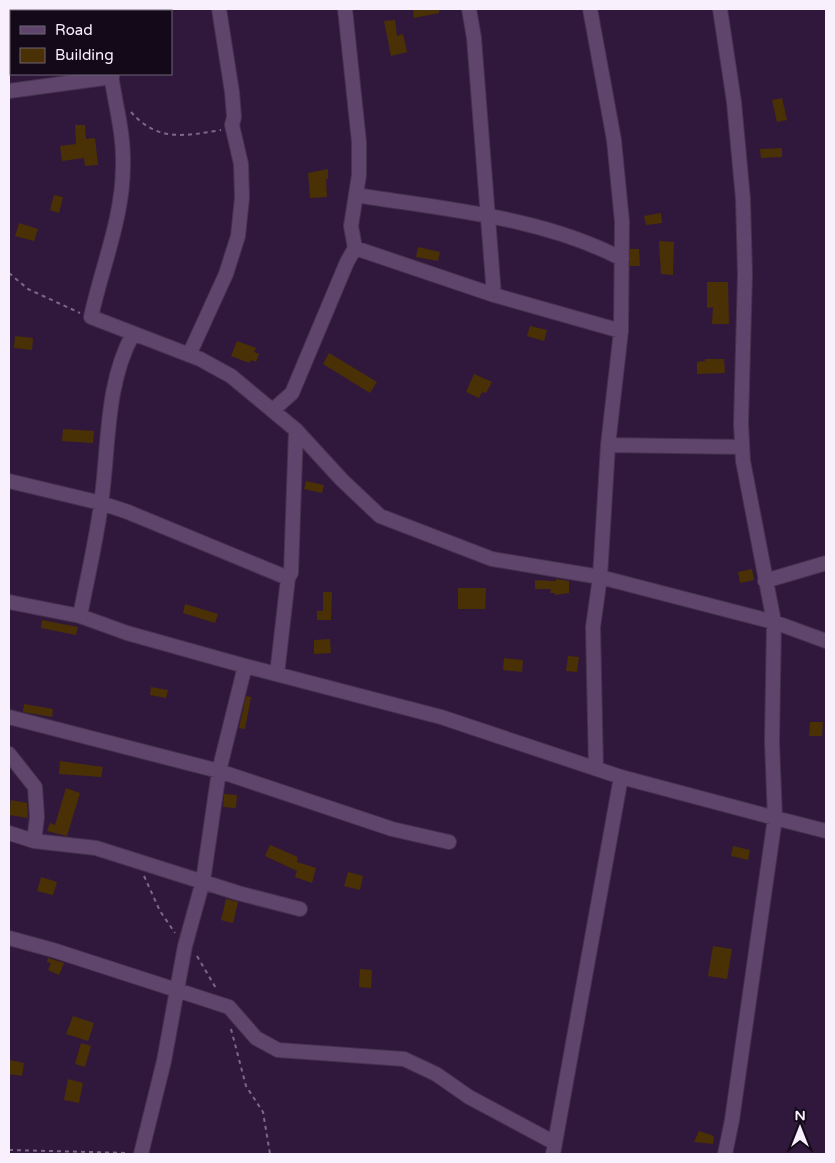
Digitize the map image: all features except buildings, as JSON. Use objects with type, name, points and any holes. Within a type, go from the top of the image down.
[{"type":"street","points":[[189,355],[226,274],[238,236],[242,198],[241,164],[232,125],[234,117],[232,92],[219,9]]},
{"type":"street","points":[[273,410],[292,393],[347,262],[355,248],[352,226],[359,142],[345,9]]},
{"type":"street","points":[[468,9],[474,38],[494,295]]},
{"type":"street","points":[[590,9],[614,140],[622,222],[621,331],[608,445],[600,578],[593,627],[596,768]]},
{"type":"street","points":[[720,9],[734,102],[743,199],[745,274],[742,447],[774,622],[772,742],[776,818],[732,1120],[725,1154]]},
{"type":"street","points":[[9,91],[112,76],[122,136],[121,194],[118,223],[100,275],[91,317],[189,355],[231,376],[296,430],[342,480],[380,516],[492,559],[600,578],[774,622],[826,641]]},
{"type":"street","points":[[356,195],[488,216],[580,240],[597,246],[622,259]]},
{"type":"street","points":[[355,248],[494,295],[503,300],[621,331]]},
{"type":"street","points":[[80,616],[102,503],[115,391],[122,352],[132,334]]},
{"type":"street","points":[[276,674],[288,578],[291,573],[296,430]]},
{"type":"street","points":[[608,445],[742,447]]},
{"type":"street","points":[[9,481],[102,503],[288,578]]},
{"type":"street","points":[[766,581],[826,563]]},
{"type":"street","points":[[9,602],[80,616],[127,633],[441,717],[621,777],[826,831]]},
{"type":"street","points":[[141,1154],[164,1061],[185,946],[203,881],[218,771],[245,666]]},
{"type":"street","points":[[9,717],[218,771],[392,829],[449,842]]},
{"type":"street","points":[[9,754],[36,787],[37,817],[34,840]]},
{"type":"street","points":[[9,938],[53,950],[176,992],[229,1007],[256,1038],[278,1050],[404,1060],[436,1074],[469,1097],[554,1149],[621,777]]},
{"type":"street","points":[[9,833],[34,840],[96,848],[203,881],[238,894],[300,908]]},
{"type":"path","points":[[127,107],[151,129],[162,134],[175,136],[226,130],[232,125]]},
{"type":"path","points":[[9,273],[28,289],[40,296],[91,317]]},
{"type":"path","points":[[9,1150],[141,1154]]}]
